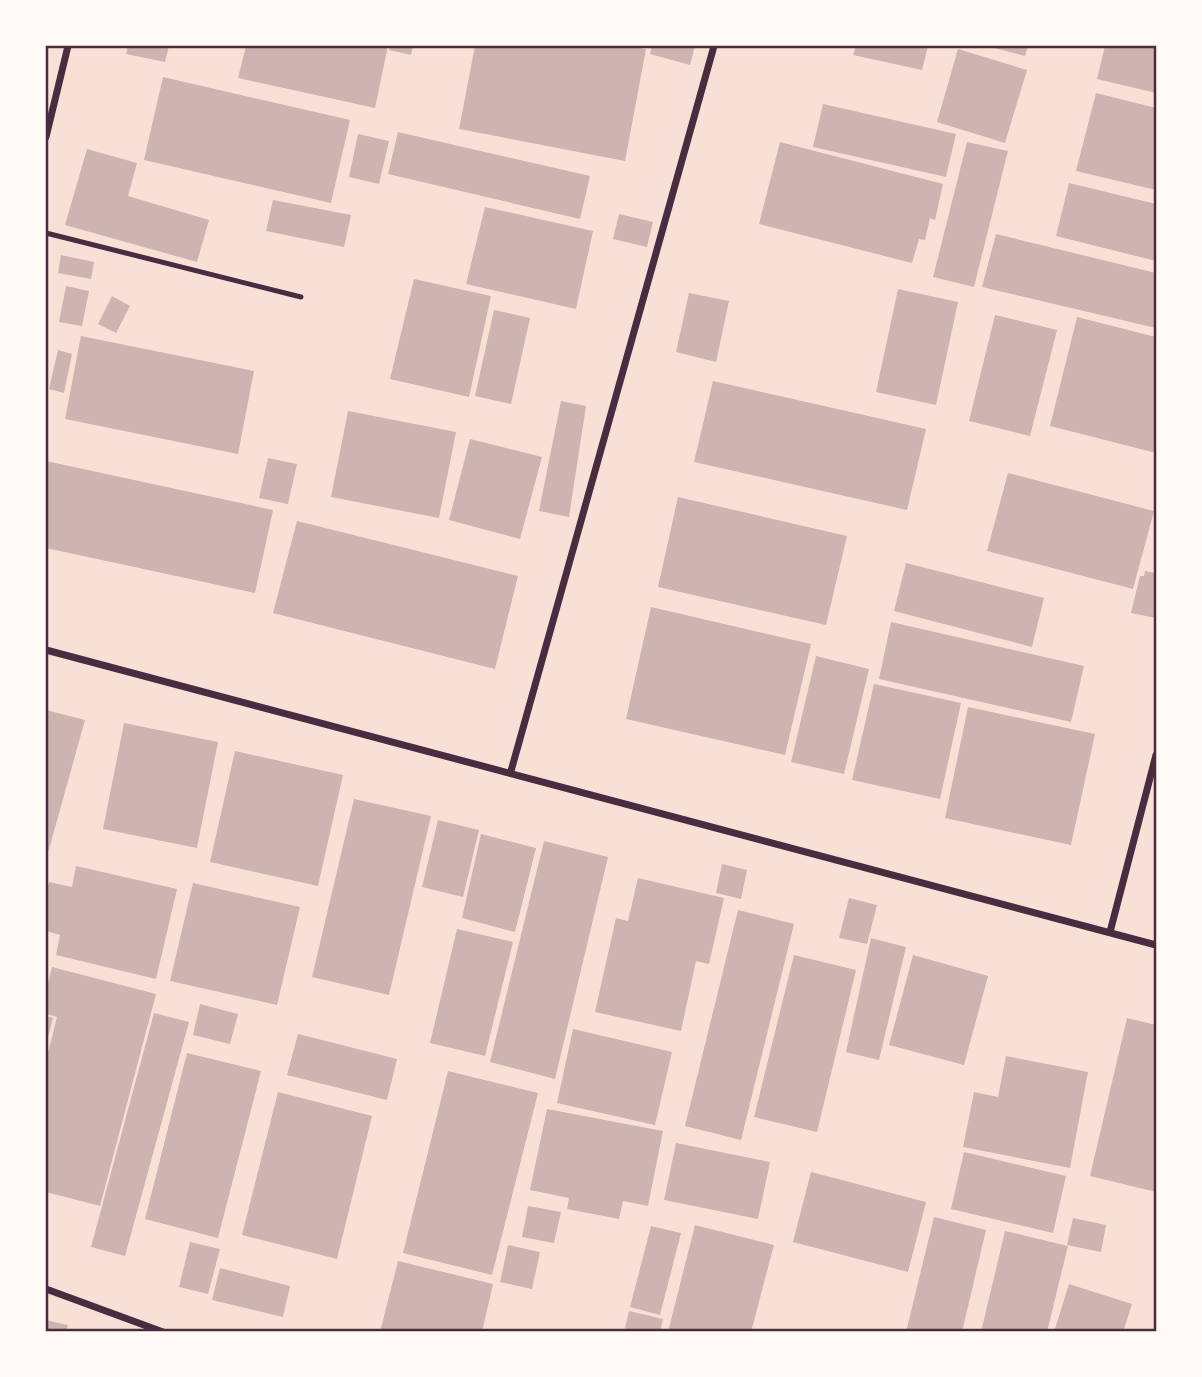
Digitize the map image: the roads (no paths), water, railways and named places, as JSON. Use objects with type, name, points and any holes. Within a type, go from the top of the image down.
[{"type":"street","points":[[46,137],[68,46]]},
{"type":"street","points":[[511,771],[714,46]]},
{"type":"street","points":[[46,650],[511,771],[1157,945]]},
{"type":"street","points":[[1110,932],[1157,755]]},
{"type":"street","points":[[46,1289],[163,1332]]},
{"type":"lane","points":[[46,233],[301,297]]}]
